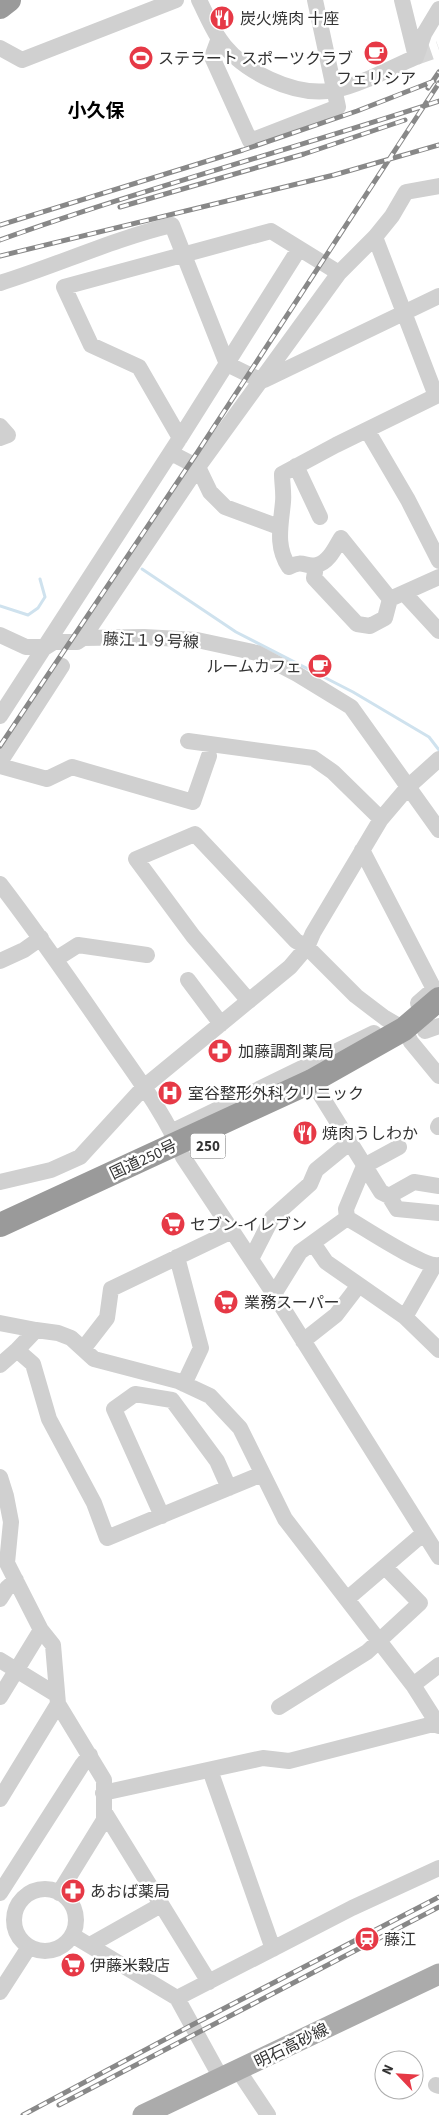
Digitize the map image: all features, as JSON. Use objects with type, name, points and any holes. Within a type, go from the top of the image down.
[{"type":"highway","points":[[0,6],[9,0]]},
{"type":"highway","name":"国道250号","points":[[0,1240],[177,1144],[320,1094],[422,1028],[439,999]]},
{"type":"highway","name":"国道250号","points":[[0,1225],[422,1028]]},
{"type":"main road","name":"明石高砂線","points":[[142,2115],[439,1974]]},
{"type":"street","points":[[0,48],[22,60],[176,0]]},
{"type":"street","points":[[199,0],[219,38],[240,60],[266,78],[291,87],[318,92],[336,90],[360,82],[416,57],[424,34],[439,9]]},
{"type":"street","points":[[219,38],[212,57],[250,141],[338,107],[336,90],[315,0]]},
{"type":"street","points":[[402,0],[416,57]]},
{"type":"street","points":[[83,638],[198,467],[339,273],[375,237],[392,216],[406,192],[439,186]]},
{"type":"street","points":[[0,283],[46,268],[140,232],[172,225],[227,364],[262,381]]},
{"type":"street","points":[[180,438],[139,367],[91,345],[64,287],[184,256],[270,231],[339,273]]},
{"type":"street","points":[[375,237],[436,396],[282,474],[283,501],[279,528],[282,557],[289,567],[299,562],[316,566],[328,559],[342,538],[397,596],[439,631]]},
{"type":"street","points":[[0,716],[180,438],[299,249]]},
{"type":"street","points":[[262,381],[439,296]]},
{"type":"street","points":[[0,426],[8,435],[0,438]]},
{"type":"street","points":[[367,430],[408,500],[439,561]]},
{"type":"street","points":[[171,452],[198,467],[210,492],[225,507],[279,528]]},
{"type":"street","points":[[296,466],[320,517]]},
{"type":"street","points":[[316,566],[314,578],[357,624],[370,626],[385,618],[397,596],[439,578]]},
{"type":"street","name":"藤江１９号線","points":[[0,635],[26,647],[46,647],[54,642],[77,642],[83,638],[144,637],[197,640],[256,653],[317,685],[351,707],[439,830]]},
{"type":"street","points":[[0,762],[62,666]]},
{"type":"street","points":[[188,741],[313,758],[332,772],[381,819]]},
{"type":"street","points":[[0,766],[47,779],[72,767],[193,802],[210,756]]},
{"type":"street","points":[[0,1182],[51,1170],[80,1157],[144,1088],[290,967],[307,947],[313,933],[381,819],[409,786],[439,760]]},
{"type":"street","points":[[249,1001],[193,936],[136,859],[195,834],[296,941],[307,947],[356,996],[422,1028]]},
{"type":"street","points":[[362,850],[434,989],[408,1011],[422,1028],[439,1076]]},
{"type":"street","points":[[0,884],[42,938],[144,1088],[177,1144],[274,1294],[439,1557]]},
{"type":"street","points":[[0,960],[24,950],[42,938]]},
{"type":"street","points":[[56,959],[78,945],[147,955]]},
{"type":"street","points":[[188,980],[221,1024]]},
{"type":"street","points":[[177,1144],[374,1033]]},
{"type":"street","points":[[320,1094],[381,1192],[389,1196],[397,1209],[439,1213]]},
{"type":"street","points":[[251,1259],[272,1218],[310,1184],[316,1170],[349,1143]]},
{"type":"street","points":[[347,1218],[346,1209],[364,1166],[399,1147]]},
{"type":"street","points":[[389,1196],[414,1182],[439,1186]]},
{"type":"street","points":[[274,1294],[300,1252],[347,1218]]},
{"type":"street","points":[[347,1218],[409,1255],[437,1265],[405,1317]]},
{"type":"street","points":[[83,1349],[107,1318],[111,1289],[232,1231]]},
{"type":"street","points":[[313,1242],[326,1262],[405,1317],[439,1350]]},
{"type":"street","points":[[177,1257],[201,1348],[184,1384]]},
{"type":"street","points":[[303,1341],[336,1315],[359,1285]]},
{"type":"street","points":[[0,1323],[58,1333],[71,1338],[94,1359],[157,1375],[184,1384],[210,1396],[240,1428],[284,1519],[413,1685],[438,1725],[289,1761],[263,1758],[103,1793]]},
{"type":"street","points":[[0,1364],[36,1330]]},
{"type":"street","points":[[17,1350],[33,1364],[49,1419],[94,1503],[107,1538],[262,1474]]},
{"type":"street","points":[[152,1396],[157,1375]]},
{"type":"street","points":[[162,1516],[114,1409],[136,1394],[172,1400],[218,1460],[229,1488]]},
{"type":"street","points":[[0,1477],[3,1500],[11,1522],[7,1563],[41,1630],[53,1645],[58,1700],[0,1799]]},
{"type":"street","points":[[348,1599],[424,1533]]},
{"type":"street","points":[[279,1706],[380,1642],[420,1604],[385,1567]]},
{"type":"street","points":[[0,1599],[7,1588],[16,1580]]},
{"type":"street","points":[[0,1697],[41,1630]]},
{"type":"street","points":[[0,1660],[58,1700],[104,1780],[104,1820],[59,1893]]},
{"type":"street","points":[[413,1685],[439,1665]]},
{"type":"street","points":[[18,1905],[0,1894],[90,1755]]},
{"type":"street","points":[[210,1770],[273,1948]]},
{"type":"street","points":[[105,1812],[209,1982]]},
{"type":"street","points":[[177,1998],[352,1908],[439,1868]]},
{"type":"street","points":[[40,1889],[59,1893],[67,1898],[73,1906],[75,1926],[72,1935],[58,1948],[48,1951],[30,1947],[17,1933],[14,1914],[18,1905],[24,1898],[40,1889]]},
{"type":"street","points":[[90,1946],[161,1904]]},
{"type":"street","points":[[72,1935],[177,1998],[229,2074],[268,2115]]},
{"type":"street","points":[[0,1992],[30,1947]]},
{"type":"waterway","points":[[142,569],[236,632],[353,692],[429,737],[439,750]]},
{"type":"waterway","points":[[0,606],[28,615],[38,608],[45,597],[40,579]]},
{"type":"tunnel","points":[[416,57],[439,49]]},
{"type":"railway","points":[[428,88],[439,72]]},
{"type":"railway","points":[[0,225],[243,150],[357,111],[434,81]]},
{"type":"railway","points":[[0,746],[197,453],[439,83]]},
{"type":"railway","points":[[0,240],[109,203],[439,101]]},
{"type":"railway","points":[[120,207],[304,154],[405,120]]},
{"type":"railway","points":[[0,256],[334,175],[439,145]]},
{"type":"railway","points":[[23,2115],[439,1897]]},
{"type":"railway","points":[[59,2105],[439,1907]]},
{"type":"place","name":"炭火焼肉 十座","points":[[222,18]]},
{"type":"place","name":"フェリシア","points":[[376,53]]},
{"type":"place","name":"ステラート スポーツクラブ","points":[[141,58]]},
{"type":"place","name":"ルームカフェ","points":[[320,666]]},
{"type":"place","name":"加藤調剤薬局","points":[[220,1051]]},
{"type":"place","name":"室谷整形外科クリニック","points":[[170,1093]]},
{"type":"place","name":"焼肉うしわか","points":[[305,1133]]},
{"type":"place","name":"セブン-イレブン","points":[[173,1224]]},
{"type":"place","name":"業務スーパー","points":[[226,1302]]},
{"type":"place","name":"あおば薬局","points":[[73,1891]]},
{"type":"place","name":"藤江","points":[[367,1939]]},
{"type":"place","name":"伊藤米穀店","points":[[73,1965]]},
{"type":"district","name":"小久保","points":[[96,110]]}]
